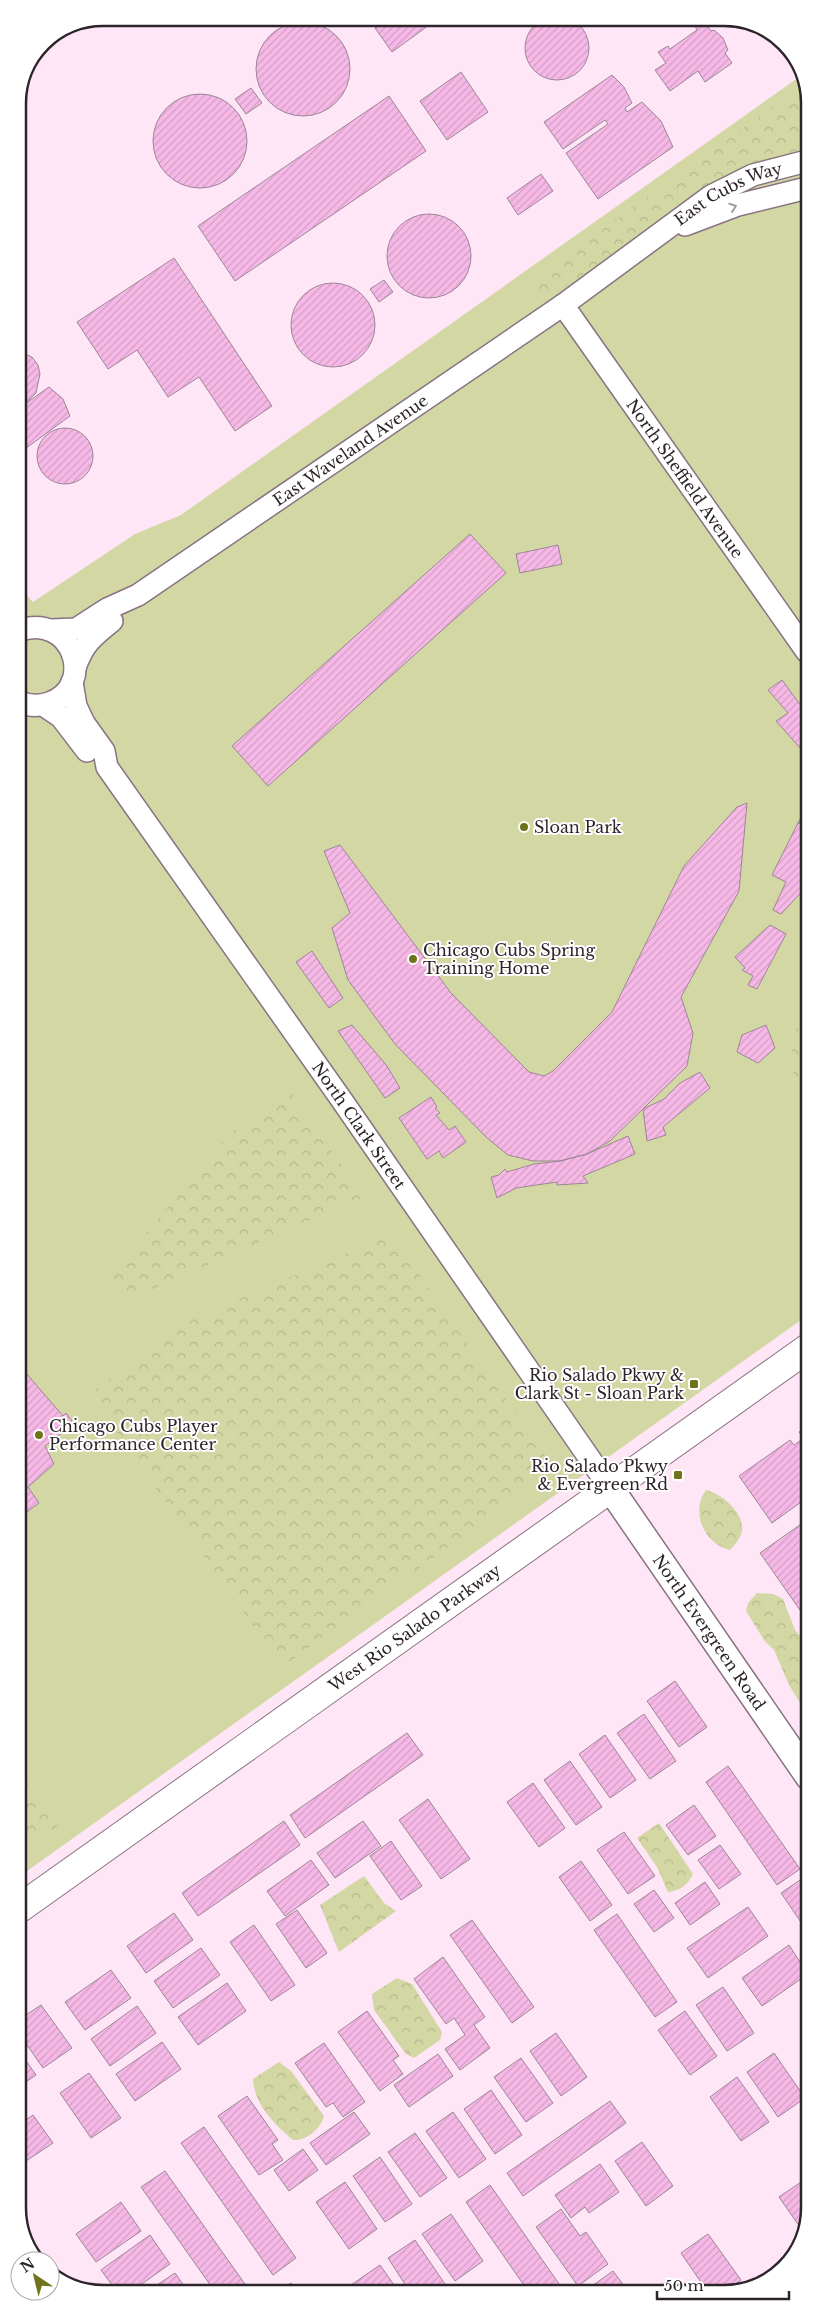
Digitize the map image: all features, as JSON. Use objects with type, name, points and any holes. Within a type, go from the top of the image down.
[{"type":"main road","name":"West Rio Salado Parkway","points":[[26,1904],[801,1353]]},
{"type":"street","name":"East Cubs Way","points":[[563,305],[711,196],[736,182],[771,169],[801,162]]},
{"type":"street","name":"East Cubs Way","points":[[655,237],[738,205],[801,189]]},
{"type":"street","name":"East Waveland Avenue","points":[[52,630],[76,629],[107,610],[138,595],[563,305]]},
{"type":"street","name":"North Sheffield Avenue","points":[[563,305],[801,643]]},
{"type":"street","name":"East Waveland Avenue","points":[[74,675],[84,646],[90,638],[114,619],[138,595]]},
{"type":"street","points":[[26,629],[32,627],[52,630],[62,636],[74,656],[74,675],[58,698],[43,705],[26,704]]},
{"type":"street","name":"North Clark Street","points":[[74,675],[76,706],[84,722],[104,751],[106,766],[336,1091],[610,1488]]},
{"type":"street","name":"North Clark Street","points":[[43,705],[61,717],[94,760],[106,766]]},
{"type":"street","name":"North Evergreen Road","points":[[610,1488],[801,1765]]},
{"type":"green space","name":"Chicago Cubs Spring Training Home","points":[[796,79],[801,104],[801,1320],[26,1872],[26,595],[33,602],[135,534],[181,515]]},
{"type":"green space","points":[[799,88],[801,104],[801,152],[766,160],[727,175],[695,193],[655,224],[546,300],[532,280]]},
{"type":"green space","points":[[801,1020],[801,1086],[794,1085],[791,1038]]},
{"type":"green space","points":[[290,1092],[364,1197],[127,1300],[108,1274],[115,1270],[230,1133]]},
{"type":"green space","points":[[391,1234],[555,1470],[282,1667],[89,1393],[195,1318]]},
{"type":"green space","points":[[706,1490],[718,1495],[729,1503],[740,1519],[742,1532],[730,1550],[721,1547],[713,1541],[702,1526],[699,1508]]},
{"type":"green space","points":[[757,1593],[773,1594],[783,1599],[795,1630],[801,1637],[801,1705],[789,1685],[774,1650],[764,1640],[746,1611],[748,1603]]},
{"type":"green space","points":[[26,1781],[58,1826],[26,1849]]},
{"type":"green space","points":[[659,1823],[693,1874],[683,1887],[668,1892],[657,1867],[637,1838]]},
{"type":"green space","points":[[364,1876],[384,1903],[396,1911],[339,1952],[320,1905]]},
{"type":"green space","points":[[397,1978],[412,1984],[442,2032],[440,2040],[414,2058],[406,2054],[374,2010],[372,1994]]},
{"type":"green space","points":[[279,2062],[291,2071],[324,2116],[316,2130],[298,2140],[293,2140],[279,2128],[261,2105],[254,2088],[253,2079]]},
{"type":"building","points":[[283,26],[323,26],[342,43],[347,51],[350,69],[347,87],[336,102],[321,113],[303,116],[285,113],[270,102],[259,87],[256,69],[259,51],[270,36]]},
{"type":"building","points":[[378,26],[428,26],[392,52],[375,28]]},
{"type":"building","points":[[533,26],[581,26],[587,36],[587,60],[584,66],[569,78],[557,80],[545,78],[534,71],[527,60],[525,48],[527,36]]},
{"type":"building","points":[[695,26],[707,26],[711,31],[714,30],[723,38],[728,50],[725,53],[732,63],[705,82],[698,71],[670,91],[655,70],[666,63],[658,52],[668,46],[670,49],[697,30]]},
{"type":"building","points":[[461,72],[488,112],[447,140],[420,101]]},
{"type":"building","points":[[612,75],[624,87],[632,103],[625,108],[627,112],[642,102],[661,121],[673,147],[598,199],[566,153],[608,124],[605,120],[563,149],[544,122]]},
{"type":"building","points":[[251,88],[262,103],[246,114],[235,99]]},
{"type":"building","points":[[200,94],[218,97],[233,108],[244,123],[247,141],[244,159],[233,174],[218,185],[200,188],[182,185],[167,174],[156,159],[153,141],[156,123],[167,108],[182,97]]},
{"type":"building","points":[[389,96],[426,151],[235,281],[198,226]]},
{"type":"building","points":[[541,174],[553,191],[518,215],[507,198]]},
{"type":"building","points":[[429,214],[445,217],[459,226],[468,240],[471,256],[468,272],[459,286],[445,295],[429,298],[413,295],[399,286],[390,272],[387,256],[390,240],[399,226],[413,217]]},
{"type":"building","points":[[174,258],[272,406],[235,431],[199,377],[168,397],[137,350],[108,369],[77,322]]},
{"type":"building","points":[[384,280],[393,292],[379,302],[370,289]]},
{"type":"building","points":[[333,283],[349,286],[363,295],[372,309],[375,325],[372,341],[363,355],[349,364],[333,367],[317,364],[303,355],[294,341],[291,325],[294,309],[303,295],[317,286]]},
{"type":"building","points":[[26,354],[32,357],[38,365],[40,374],[36,393],[26,401]]},
{"type":"building","points":[[49,387],[63,399],[70,416],[26,448],[26,403]]},
{"type":"building","points":[[65,428],[76,430],[85,436],[91,445],[93,456],[91,467],[85,476],[76,482],[65,484],[54,482],[45,476],[39,467],[37,456],[39,445],[45,436],[54,430]]},
{"type":"building","points":[[470,534],[506,573],[268,786],[232,746]]},
{"type":"building","points":[[558,545],[562,564],[520,573],[516,554]]},
{"type":"building","points":[[782,680],[801,706],[801,749],[776,721],[788,713],[768,690]]},
{"type":"building","points":[[747,803],[739,891],[681,997],[693,1033],[687,1066],[610,1141],[587,1154],[560,1161],[533,1161],[508,1155],[486,1137],[395,1044],[348,980],[332,928],[350,913],[324,851],[340,845],[451,993],[529,1072],[544,1076],[553,1071],[612,1012],[684,866],[737,807]]},
{"type":"building","points":[[798,823],[801,823],[801,893],[781,914],[773,910],[786,882],[772,875]]},
{"type":"building","points":[[770,925],[786,934],[757,989],[748,985],[753,976],[742,970],[745,968],[735,957]]},
{"type":"building","points":[[312,951],[343,998],[329,1008],[296,962]]},
{"type":"building","points":[[352,1025],[387,1066],[400,1088],[385,1098],[338,1031]]},
{"type":"building","points":[[766,1025],[775,1048],[758,1063],[737,1052],[742,1035]]},
{"type":"building","points":[[700,1072],[710,1088],[663,1127],[666,1135],[647,1141],[643,1109],[664,1099],[680,1083]]},
{"type":"building","points":[[431,1097],[437,1107],[435,1108],[440,1113],[436,1115],[449,1130],[455,1126],[466,1142],[443,1158],[439,1151],[427,1159],[399,1118]]},
{"type":"building","points":[[628,1136],[635,1154],[583,1176],[588,1183],[557,1185],[557,1182],[516,1188],[497,1198],[491,1177],[499,1175],[505,1169],[507,1172],[534,1164],[560,1161],[587,1154]]},
{"type":"building","name":"Chicago Cubs Player Performance Center","points":[[26,1373],[63,1416],[66,1413],[74,1424],[45,1446],[54,1464],[28,1487],[39,1503],[26,1513]]},
{"type":"building","points":[[790,1440],[794,1445],[801,1440],[801,1502],[772,1523],[739,1476]]},
{"type":"building","points":[[801,1524],[801,1612],[760,1553]]},
{"type":"building","points":[[675,1681],[707,1727],[679,1747],[647,1701]]},
{"type":"building","points":[[644,1714],[676,1761],[650,1779],[617,1733]]},
{"type":"building","points":[[407,1733],[423,1755],[305,1838],[290,1815]]},
{"type":"building","points":[[605,1735],[636,1780],[610,1798],[579,1754]]},
{"type":"building","points":[[570,1761],[602,1807],[576,1825],[544,1780]]},
{"type":"building","points":[[728,1766],[800,1869],[777,1885],[706,1782]]},
{"type":"building","points":[[533,1783],[565,1828],[539,1847],[507,1802]]},
{"type":"building","points":[[428,1799],[470,1859],[441,1879],[399,1820]]},
{"type":"building","points":[[694,1805],[716,1836],[688,1855],[666,1825]]},
{"type":"building","points":[[284,1821],[300,1845],[198,1916],[182,1893]]},
{"type":"building","points":[[363,1821],[381,1846],[335,1878],[317,1853]]},
{"type":"building","points":[[624,1832],[655,1876],[628,1894],[597,1850]]},
{"type":"building","points":[[391,1841],[422,1886],[401,1900],[370,1856]]},
{"type":"building","points":[[720,1845],[741,1874],[719,1889],[698,1860]]},
{"type":"building","points":[[311,1860],[329,1885],[285,1916],[267,1891]]},
{"type":"building","points":[[581,1861],[612,1905],[590,1921],[559,1877]]},
{"type":"building","points":[[801,1879],[801,1922],[781,1893]]},
{"type":"building","points":[[705,1882],[720,1904],[690,1925],[675,1903]]},
{"type":"building","points":[[654,1890],[674,1918],[654,1932],[634,1904]]},
{"type":"building","points":[[748,1907],[768,1936],[708,1978],[687,1948]]},
{"type":"building","points":[[297,1910],[327,1953],[306,1968],[276,1924]]},
{"type":"building","points":[[174,1913],[193,1940],[146,1973],[127,1946]]},
{"type":"building","points":[[617,1914],[677,2002],[655,2017],[594,1930]]},
{"type":"building","points":[[472,1920],[534,2007],[512,2023],[450,1935]]},
{"type":"building","points":[[254,1925],[295,1985],[271,2001],[230,1942]]},
{"type":"building","points":[[789,1945],[801,1963],[801,1979],[762,2006],[742,1978]]},
{"type":"building","points":[[201,1948],[220,1975],[173,2008],[154,1981]]},
{"type":"building","points":[[443,1957],[485,2017],[474,2025],[490,2048],[460,2070],[445,2049],[465,2035],[454,2018],[446,2024],[414,1979]]},
{"type":"building","points":[[111,1970],[131,1998],[85,2030],[65,2002]]},
{"type":"building","points":[[227,1983],[246,2011],[198,2045],[178,2017]]},
{"type":"building","points":[[723,1987],[754,2033],[727,2051],[696,2005]]},
{"type":"building","points":[[41,2005],[72,2048],[43,2068],[26,2044],[26,2015]]},
{"type":"building","points":[[137,2006],[156,2033],[110,2066],[91,2039]]},
{"type":"building","points":[[367,2011],[399,2056],[393,2060],[403,2074],[380,2091],[338,2032]]},
{"type":"building","points":[[685,2011],[717,2056],[690,2075],[658,2030]]},
{"type":"building","points":[[556,2033],[587,2077],[561,2096],[530,2051]]},
{"type":"building","points":[[162,2042],[181,2069],[135,2101],[116,2074]]},
{"type":"building","points":[[324,2043],[365,2102],[343,2117],[333,2103],[326,2107],[295,2063]]},
{"type":"building","points":[[774,2053],[801,2092],[801,2101],[778,2117],[747,2072]]},
{"type":"building","points":[[438,2054],[453,2076],[409,2107],[394,2085]]},
{"type":"building","points":[[521,2058],[553,2103],[526,2122],[494,2077]]},
{"type":"building","points":[[26,2061],[36,2075],[26,2082]]},
{"type":"building","points":[[89,2073],[121,2118],[91,2138],[60,2093]]},
{"type":"building","points":[[737,2077],[769,2122],[741,2141],[710,2097]]},
{"type":"building","points":[[491,2090],[522,2135],[495,2154],[464,2109]]},
{"type":"building","points":[[247,2096],[278,2140],[272,2144],[283,2160],[259,2175],[218,2116]]},
{"type":"building","points":[[610,2101],[626,2123],[523,2196],[507,2173]]},
{"type":"building","points":[[354,2112],[370,2134],[326,2165],[310,2143]]},
{"type":"building","points":[[453,2112],[486,2159],[459,2178],[426,2131]]},
{"type":"building","points":[[33,2115],[53,2143],[26,2161],[26,2120]]},
{"type":"building","points":[[204,2127],[296,2258],[273,2275],[181,2143]]},
{"type":"building","points":[[415,2133],[447,2178],[420,2197],[388,2152]]},
{"type":"building","points":[[642,2142],[673,2186],[646,2206],[615,2161]]},
{"type":"building","points":[[303,2149],[318,2170],[289,2191],[274,2170]]},
{"type":"building","points":[[380,2157],[412,2204],[385,2222],[353,2176]]},
{"type":"building","points":[[600,2164],[619,2192],[589,2213],[585,2207],[571,2218],[555,2195]]},
{"type":"building","points":[[165,2171],[246,2285],[210,2285],[141,2187]]},
{"type":"building","points":[[345,2182],[377,2229],[349,2249],[316,2202]]},
{"type":"building","points":[[801,2182],[798,2225],[779,2197]]},
{"type":"building","points":[[490,2185],[560,2285],[524,2285],[466,2202]]},
{"type":"building","points":[[121,2202],[141,2231],[96,2262],[76,2234]]},
{"type":"building","points":[[561,2209],[580,2236],[586,2232],[608,2264],[577,2285],[536,2227]]},
{"type":"building","points":[[451,2214],[483,2261],[455,2281],[422,2234]]},
{"type":"building","points":[[708,2234],[741,2280],[733,2284],[703,2285],[681,2253]]},
{"type":"building","points":[[150,2235],[170,2264],[140,2285],[112,2285],[101,2270]]},
{"type":"building","points":[[415,2240],[446,2285],[405,2285],[388,2258]]},
{"type":"building","points":[[380,2265],[394,2285],[351,2285]]},
{"type":"building","points":[[613,2271],[624,2285],[593,2285]]},
{"type":"building","points":[[175,2273],[183,2285],[157,2285]]},
{"type":"place","name":"Sloan Park","points":[[524,827]]},
{"type":"place","name":"Chicago Cubs Spring Training Home","points":[[413,959]]},
{"type":"place","name":"Rio Salado Pkwy & Clark St - Sloan Park","points":[[694,1384]]},
{"type":"place","name":"Chicago Cubs Player Performance Center","points":[[39,1435]]},
{"type":"place","name":"Rio Salado Pkwy & Evergreen Rd","points":[[678,1475]]}]
